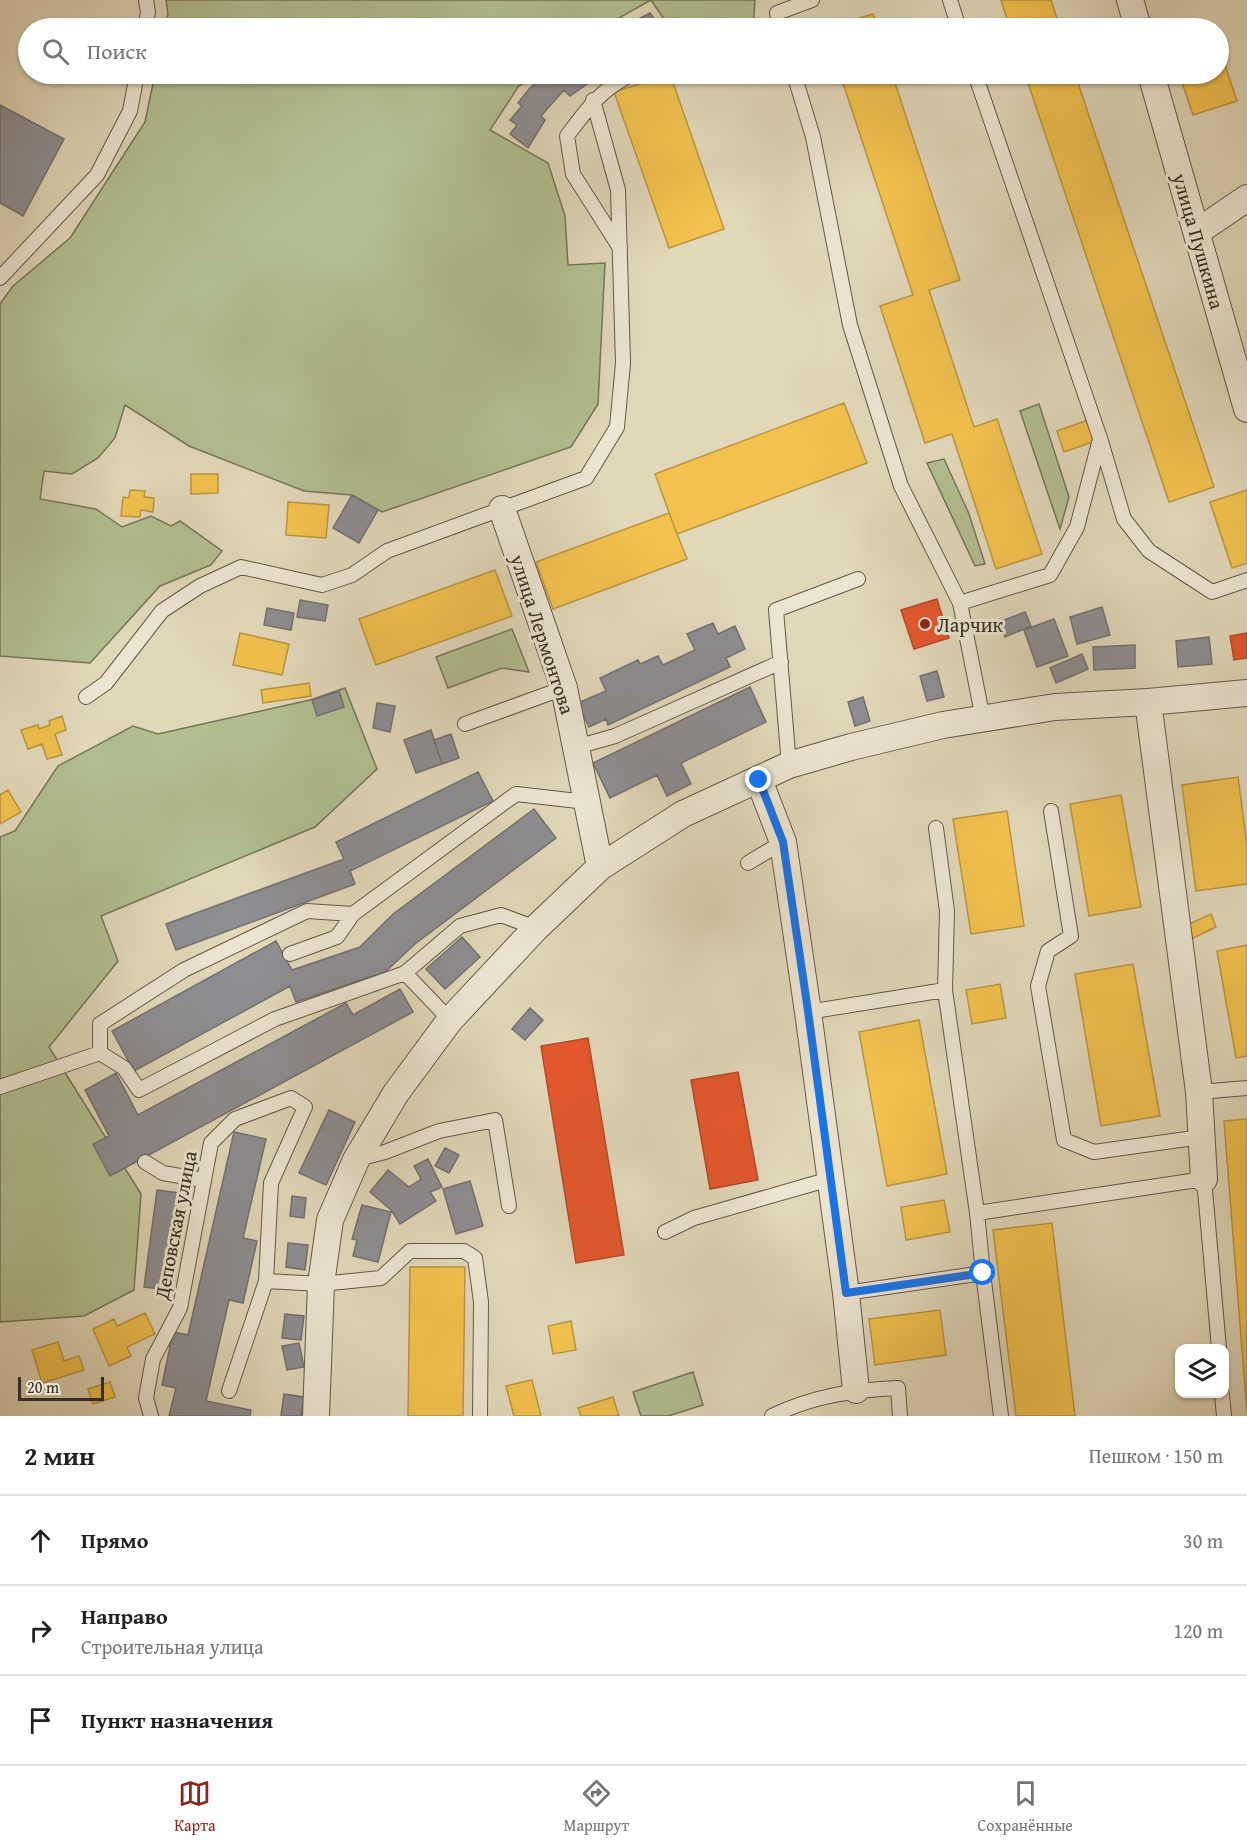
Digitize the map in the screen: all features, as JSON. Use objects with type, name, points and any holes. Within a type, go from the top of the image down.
[{"type":"street","points":[[1130,0],[1135,18]]},
{"type":"street","name":"улица Пушкина","points":[[1154,84],[1247,409]]},
{"type":"street","points":[[1197,232],[1247,198]]},
{"type":"street","name":"улица Лермонтова","points":[[502,509],[564,688],[600,867]]},
{"type":"street","points":[[316,1416],[321,1284],[330,1220],[356,1160],[396,1093],[450,1020],[536,928],[600,867],[683,814],[789,765],[931,728],[983,718],[1054,707],[1148,702],[1247,693]]},
{"type":"street","points":[[1148,702],[1199,1092],[1204,1179]]},
{"type":"street","points":[[759,780],[783,842],[846,1293],[856,1390]]},
{"type":"lane","points":[[146,0],[147,18]]},
{"type":"lane","points":[[778,18],[777,13],[812,0]]},
{"type":"lane","points":[[950,0],[956,18]]},
{"type":"lane","points":[[0,278],[97,175],[130,111],[135,84]]},
{"type":"lane","points":[[614,84],[593,100],[567,136],[573,174],[621,250]]},
{"type":"lane","points":[[797,84],[813,137],[850,325],[901,486],[960,603],[983,718]]},
{"type":"lane","points":[[978,84],[1100,438],[1124,519],[1149,551],[1212,592],[1247,580]]},
{"type":"lane","points":[[86,697],[106,683],[162,611],[200,586],[241,567],[322,585],[352,575],[387,551],[586,478],[617,427],[623,363],[618,189],[593,100]]},
{"type":"lane","points":[[960,603],[1050,575],[1077,527],[1100,438]]},
{"type":"lane","points":[[789,765],[776,610],[858,579]]},
{"type":"lane","points":[[576,747],[615,736],[781,662]]},
{"type":"lane","points":[[465,724],[564,688]]},
{"type":"lane","points":[[290,954],[337,937],[353,914],[516,794],[587,802]]},
{"type":"lane","points":[[1051,811],[1071,936],[1048,951],[1038,986],[1064,1140],[1094,1152],[1201,1137]]},
{"type":"lane","points":[[936,828],[946,911],[945,990],[977,1213],[1001,1416]]},
{"type":"lane","points":[[748,863],[783,842]]},
{"type":"lane","points":[[100,1053],[100,1024],[184,970],[307,911],[353,914]]},
{"type":"lane","points":[[100,1053],[124,1068],[139,1090],[275,1019],[405,974],[460,926],[501,915],[536,928]]},
{"type":"lane","points":[[405,974],[450,1020]]},
{"type":"lane","points":[[808,1011],[945,990]]},
{"type":"lane","points":[[0,1087],[100,1053]]},
{"type":"lane","points":[[1199,1092],[1247,1088]]},
{"type":"lane","name":"Деповская улица","points":[[151,1416],[146,1398],[153,1359],[180,1308],[211,1143],[235,1119],[291,1098],[305,1107],[271,1183],[266,1281]]},
{"type":"lane","points":[[356,1160],[385,1152],[439,1131],[495,1120],[509,1206]]},
{"type":"lane","points":[[145,1162],[163,1173],[204,1180]]},
{"type":"lane","points":[[666,1232],[694,1218],[830,1179]]},
{"type":"lane","points":[[977,1213],[1204,1179],[1218,1344]]},
{"type":"lane","points":[[229,1391],[266,1281],[321,1284],[381,1278],[410,1251],[464,1251],[475,1258],[482,1302],[480,1416]]},
{"type":"lane","points":[[846,1293],[983,1273]]},
{"type":"lane","points":[[772,1416],[856,1390],[898,1388],[900,1416]]},
{"type":"lane","points":[[1222,1398],[1224,1416]]},
{"type":"green space","points":[[166,0],[651,0],[619,18],[167,18]]},
{"type":"green space","points":[[651,0],[755,0],[754,18],[663,18]]},
{"type":"green space","points":[[153,84],[522,84],[490,130],[548,163],[565,216],[568,265],[605,263],[598,404],[571,447],[382,512],[352,495],[304,491],[189,446],[125,405],[115,438],[98,458],[72,474],[44,471],[40,499],[96,509],[122,527],[151,516],[171,526],[180,521],[222,551],[211,565],[160,586],[90,663],[0,656],[0,304],[13,286],[70,238],[145,122]]},
{"type":"green space","points":[[1039,404],[1069,497],[1060,529],[1020,411]]},
{"type":"green space","points":[[944,459],[969,514],[985,564],[975,566],[927,463]]},
{"type":"green space","points":[[512,629],[529,672],[502,668],[448,688],[436,657]]},
{"type":"green space","points":[[345,688],[377,769],[315,827],[101,916],[118,961],[49,1047],[141,1194],[134,1290],[84,1316],[0,1322],[0,837],[15,831],[58,766],[133,726],[158,734],[310,700]]},
{"type":"green space","points":[[693,1372],[703,1405],[668,1416],[641,1416],[633,1392]]},
{"type":"building: Жильё","points":[[1001,0],[1051,0],[1057,18],[1007,18]]},
{"type":"building: Жильё","points":[[873,14],[874,18],[860,18]]},
{"type":"building: Жильё","points":[[1229,77],[1237,101],[1193,115],[1183,84],[1229,84]]},
{"type":"building: Жильё","points":[[639,84],[673,84],[724,229],[669,248],[614,92]]},
{"type":"building: Жильё","points":[[843,84],[895,84],[960,280],[929,290],[974,427],[997,419],[1042,554],[996,569],[952,434],[925,443],[880,306],[913,295]]},
{"type":"building: Жильё","points":[[1028,84],[1078,84],[1214,487],[1169,502]]},
{"type":"building: Жильё","points":[[844,403],[867,463],[677,534],[655,474]]},
{"type":"building: Жильё","points":[[1088,420],[1096,441],[1064,452],[1057,431]]},
{"type":"building: Жильё","points":[[191,474],[218,474],[218,493],[191,494]]},
{"type":"building: Жильё","points":[[130,490],[145,491],[144,497],[154,498],[153,512],[141,510],[140,517],[121,516],[123,497],[129,498]]},
{"type":"building: Жильё","points":[[1247,490],[1247,563],[1232,568],[1210,502]]},
{"type":"building: Жильё","points":[[288,502],[329,505],[326,538],[286,535]]},
{"type":"building: Жильё","points":[[669,513],[687,559],[553,609],[536,562]]},
{"type":"building: Жильё","points":[[495,570],[512,616],[376,665],[359,619]]},
{"type":"building: Жильё","points":[[240,633],[289,644],[282,675],[233,665]]},
{"type":"building: Жильё","points":[[309,683],[311,696],[263,703],[261,690]]},
{"type":"building: Жильё","points":[[62,716],[66,730],[55,734],[62,755],[47,759],[42,744],[28,749],[21,730],[38,725],[39,729],[50,725],[49,721]]},
{"type":"building: Жильё","points":[[1238,777],[1247,845],[1247,884],[1196,891],[1182,785]]},
{"type":"building: Жильё","points":[[8,790],[21,812],[0,824],[0,795]]},
{"type":"building: Жильё","points":[[1121,795],[1141,907],[1089,916],[1070,804]]},
{"type":"building: Жильё","points":[[1007,811],[1024,926],[971,934],[953,819]]},
{"type":"building: Жильё","points":[[1211,914],[1216,927],[1193,938],[1187,925]]},
{"type":"building: Жильё","points":[[1247,945],[1247,1056],[1236,1058],[1217,951]]},
{"type":"building: Жильё","points":[[1133,964],[1160,1116],[1101,1126],[1075,974]]},
{"type":"building: Жильё","points":[[1000,984],[1006,1018],[972,1024],[966,990]]},
{"type":"building: Жильё","points":[[919,1020],[947,1174],[887,1186],[859,1032]]},
{"type":"building: Жильё","points":[[1247,1119],[1247,1413],[1224,1121]]},
{"type":"building: Жильё","points":[[944,1200],[950,1232],[906,1240],[901,1207]]},
{"type":"building: Жильё","points":[[1052,1223],[1075,1416],[1016,1416],[993,1230]]},
{"type":"building: Жильё","points":[[410,1267],[465,1267],[463,1416],[408,1416]]},
{"type":"building: Жильё","points":[[940,1310],[946,1355],[875,1365],[869,1319]]},
{"type":"building: Жильё","points":[[145,1313],[155,1334],[127,1347],[131,1356],[109,1366],[93,1329],[114,1319],[117,1326]]},
{"type":"building: Жильё","points":[[571,1321],[576,1350],[553,1354],[548,1326]]},
{"type":"building: Жильё","points":[[58,1342],[64,1361],[79,1356],[84,1370],[42,1383],[32,1350]]},
{"type":"building: Жильё","points":[[532,1380],[541,1416],[514,1416],[506,1386]]},
{"type":"building: Жильё","points":[[110,1382],[115,1397],[93,1404],[88,1389]]},
{"type":"building: Жильё","points":[[613,1397],[619,1416],[581,1416],[578,1408]]},
{"type":"building: Торговля","name":"Ларчик","points":[[937,599],[949,638],[914,649],[901,610]]},
{"type":"building: Торговля","points":[[1247,633],[1247,658],[1234,660],[1230,636]]},
{"type":"building: Торговля","points":[[588,1038],[624,1255],[576,1263],[541,1046]]},
{"type":"building: Торговля","points":[[738,1072],[758,1180],[710,1189],[691,1080]]},
{"type":"building: Промзона","points":[[650,13],[654,18],[640,18]]},
{"type":"building: Промзона","points":[[535,84],[587,84],[570,96],[564,90],[541,116],[545,120],[528,148],[510,134],[517,125],[510,120],[522,106],[518,103]]},
{"type":"building: Промзона","points":[[0,105],[64,139],[23,216],[0,203]]},
{"type":"building: Промзона","points":[[352,495],[378,510],[359,543],[333,528]]},
{"type":"building: Промзона","points":[[300,600],[328,605],[325,621],[297,617]]},
{"type":"building: Промзона","points":[[1102,607],[1110,635],[1077,644],[1070,617]]},
{"type":"building: Промзона","points":[[267,608],[294,613],[291,630],[264,625]]},
{"type":"building: Промзона","points":[[1025,612],[1031,626],[1005,637],[999,622]]},
{"type":"building: Промзона","points":[[1054,619],[1068,656],[1037,667],[1024,630]]},
{"type":"building: Промзона","points":[[713,623],[718,634],[735,626],[745,649],[726,658],[730,667],[608,725],[606,719],[589,727],[578,703],[606,691],[600,678],[638,660],[640,664],[658,656],[663,665],[695,650],[687,634]]},
{"type":"building: Промзона","points":[[1209,637],[1212,664],[1178,667],[1176,641]]},
{"type":"building: Промзона","points":[[1135,645],[1135,668],[1094,670],[1093,647]]},
{"type":"building: Промзона","points":[[1082,654],[1088,669],[1056,683],[1050,668]]},
{"type":"building: Промзона","points":[[937,671],[944,697],[927,701],[920,676]]},
{"type":"building: Промзона","points":[[750,687],[766,722],[681,763],[691,784],[667,796],[657,775],[610,798],[593,763]]},
{"type":"building: Промзона","points":[[339,691],[344,707],[317,716],[312,700]]},
{"type":"building: Промзона","points":[[863,697],[870,721],[855,726],[848,702]]},
{"type":"building: Промзона","points":[[377,703],[395,706],[390,732],[373,728]]},
{"type":"building: Промзона","points":[[431,730],[442,764],[416,773],[404,740]]},
{"type":"building: Промзона","points":[[451,734],[459,758],[442,764],[434,740]]},
{"type":"building: Промзона","points":[[478,772],[493,801],[350,871],[355,884],[176,950],[166,924],[344,859],[336,842]]},
{"type":"building: Промзона","points":[[534,809],[556,838],[415,944],[385,972],[296,1002],[290,986],[134,1071],[112,1031],[276,941],[292,970],[360,947],[393,914]]},
{"type":"building: Промзона","points":[[462,937],[480,957],[445,989],[426,969]]},
{"type":"building: Промзона","points":[[400,989],[413,1012],[110,1176],[93,1144],[109,1136],[85,1090],[116,1073],[138,1115],[346,1003],[353,1015]]},
{"type":"building: Промзона","points":[[530,1008],[543,1020],[525,1040],[512,1029]]},
{"type":"building: Промзона","points":[[329,1110],[355,1122],[326,1185],[299,1173]]},
{"type":"building: Промзона","points":[[234,1132],[266,1139],[243,1238],[257,1241],[243,1303],[229,1300],[206,1401],[251,1410],[250,1416],[169,1416],[176,1388],[162,1385],[173,1332],[188,1335]]},
{"type":"building: Промзона","points":[[445,1148],[459,1155],[449,1173],[435,1166]]},
{"type":"building: Промзона","points":[[428,1159],[442,1187],[430,1192],[436,1201],[400,1224],[392,1211],[370,1192],[388,1170],[409,1187],[421,1179],[414,1166]]},
{"type":"building: Промзона","points":[[470,1181],[483,1226],[456,1234],[443,1189]]},
{"type":"building: Промзона","points":[[157,1190],[180,1193],[168,1290],[144,1287]]},
{"type":"building: Промзона","points":[[292,1196],[306,1198],[304,1218],[290,1216]]},
{"type":"building: Промзона","points":[[362,1205],[391,1212],[378,1262],[353,1256],[357,1240],[352,1239]]},
{"type":"building: Промзона","points":[[288,1243],[308,1245],[305,1270],[286,1267]]},
{"type":"building: Промзона","points":[[285,1314],[304,1316],[301,1340],[282,1338]]},
{"type":"building: Промзона","points":[[299,1343],[304,1367],[287,1370],[282,1346]]},
{"type":"building: Промзона","points":[[284,1394],[304,1397],[301,1416],[281,1416]]},
{"type":"place","name":"Ларчик","points":[[925,624]]},
{"type":"route","points":[[759,780],[783,842],[846,1293],[983,1273]]}]
